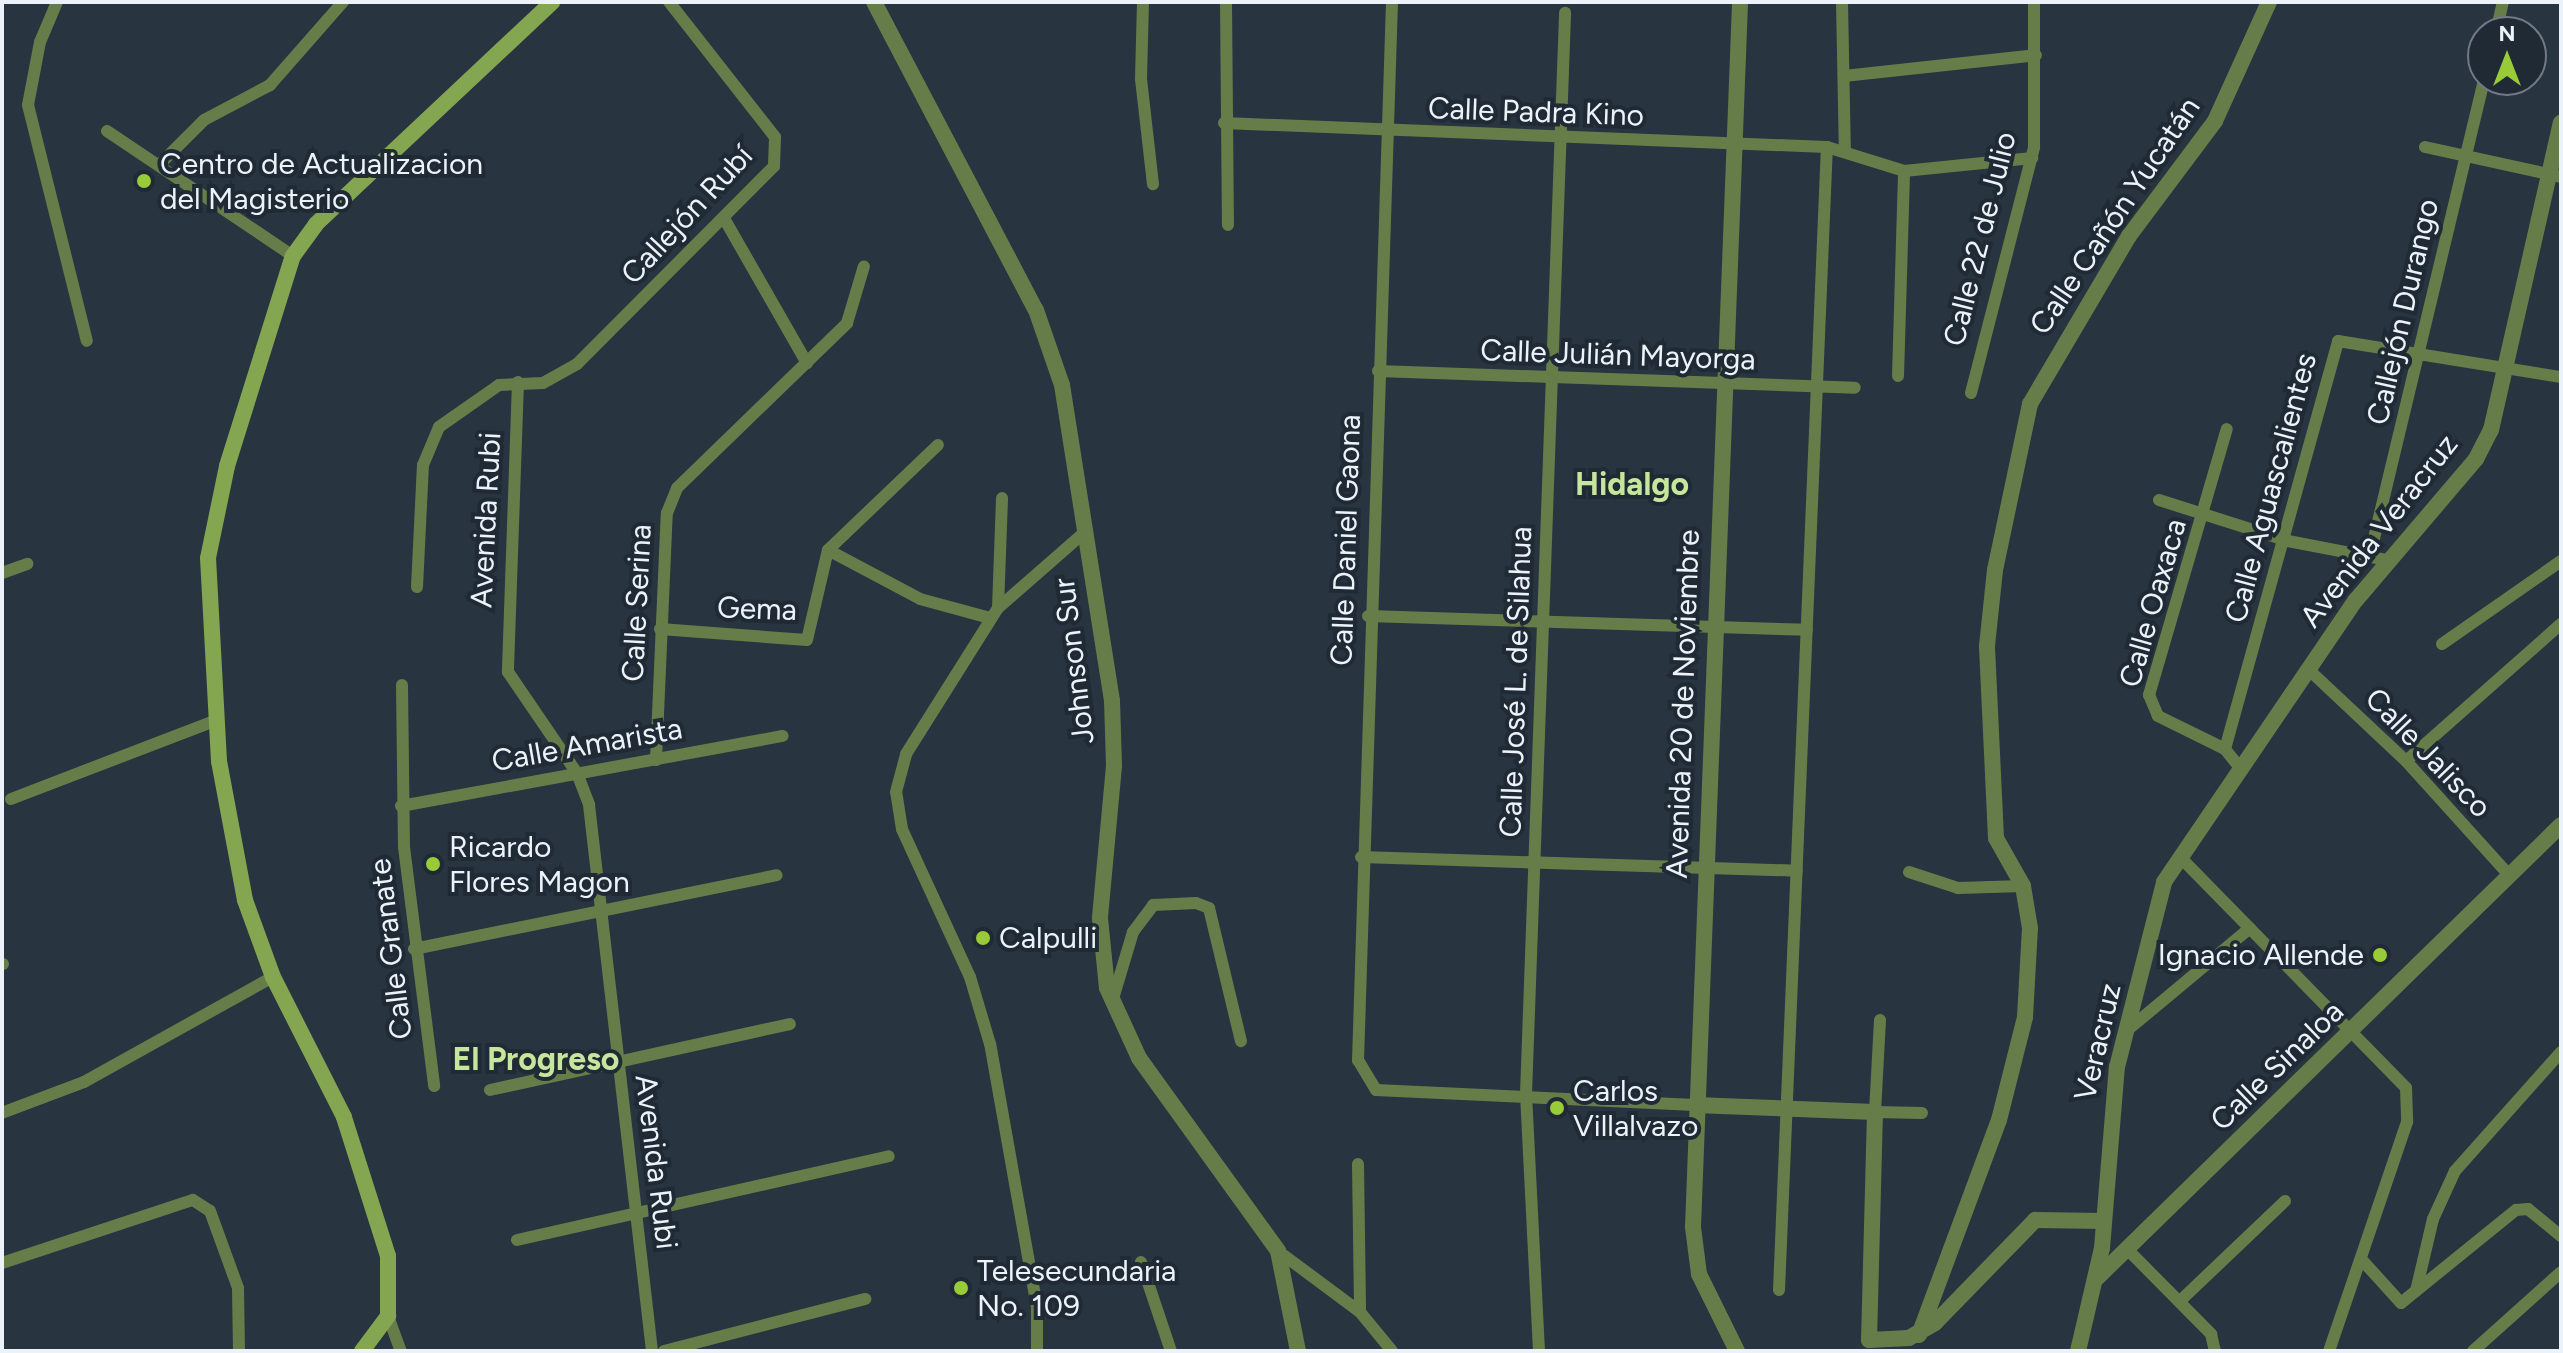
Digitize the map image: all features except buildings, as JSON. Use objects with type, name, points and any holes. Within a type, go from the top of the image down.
[{"type":"main road","points":[[362,1351],[388,1316],[388,1256],[344,1117],[273,977],[235,861],[217,720],[208,558],[227,466],[293,256],[316,224],[552,2]]},
{"type":"street","points":[[57,2],[40,42],[28,105],[87,341]]},
{"type":"street","points":[[160,164],[204,120],[270,85],[343,2]]},
{"type":"street","name":"Callejón Rubí","points":[[417,587],[431,438],[494,387],[518,382],[543,383],[577,364],[725,220],[774,166],[775,137],[669,2]]},
{"type":"street","name":"Johnson Sur","points":[[874,2],[1036,310],[1062,385],[1112,701],[1114,766],[1100,918],[1112,1002],[1139,1058],[1278,1251],[1360,1312],[1392,1351]]},
{"type":"street","points":[[1143,2],[1141,79],[1153,184]]},
{"type":"street","points":[[1226,2],[1224,123],[1228,225]]},
{"type":"street","name":"Calle Daniel Gaona","points":[[1392,2],[1361,857],[1364,1080],[1376,1090],[1526,1094]]},
{"type":"street","name":"Avenida 20 de Noviembre","points":[[1737,1351],[1699,1274],[1695,1105],[1740,2]]},
{"type":"street","points":[[1842,2],[1845,152]]},
{"type":"street","name":"Calle 22 de Julio","points":[[1971,393],[2032,158],[2036,55],[2034,2]]},
{"type":"street","name":"Calle Cañón Yucatán","points":[[1919,1335],[1999,1120],[2025,1017],[2030,928],[2023,886],[1996,838],[1987,646],[1995,570],[2030,404],[2129,236],[2215,121],[2267,9]]},
{"type":"street","name":"Calle José L. de Silahua","points":[[1539,1351],[1526,1094],[1537,861],[1565,13]]},
{"type":"street","points":[[1844,76],[2036,55]]},
{"type":"street","name":"Callejón Durango","points":[[2370,555],[2422,350],[2480,96]]},
{"type":"street","name":"Calle Padra Kino","points":[[1224,123],[1561,141],[1827,147],[1904,171]]},
{"type":"street","name":"Avenida Veracruz","points":[[2241,769],[2387,560],[2476,459],[2507,365],[2555,176],[2561,123]]},
{"type":"street","points":[[107,131],[293,256]]},
{"type":"street","points":[[1779,1290],[1789,1111],[1827,147]]},
{"type":"street","points":[[2425,147],[2555,176]]},
{"type":"street","points":[[1898,376],[1904,171],[2032,158]]},
{"type":"street","points":[[725,220],[807,363]]},
{"type":"street","name":"Calle Serina","points":[[656,760],[667,513],[677,488],[807,363],[854,313],[864,266]]},
{"type":"street","name":"Calle Aguascalientes","points":[[2225,749],[2288,541],[2338,341],[2422,350],[2561,377]]},
{"type":"street","name":"Calle Julián Mayorga","points":[[1378,371],[1722,386],[1855,388]]},
{"type":"street","name":"Avenida Rubi","points":[[518,382],[508,672],[523,704],[577,773],[589,805],[603,913],[616,1060],[652,1351]]},
{"type":"street","name":"Calle Oaxaca","points":[[2225,749],[2150,705],[2227,429]]},
{"type":"street","points":[[938,445],[828,550],[920,599],[994,613]]},
{"type":"street","points":[[994,613],[1002,498]]},
{"type":"street","points":[[2159,500],[2288,541],[2387,560]]},
{"type":"street","points":[[1037,1351],[1037,1307],[990,1044],[970,977],[902,829],[896,792],[906,754],[994,613],[1086,531]]},
{"type":"street","name":"Gema","points":[[660,629],[807,640],[828,550]]},
{"type":"street","points":[[2442,644],[2561,561]]},
{"type":"street","points":[[2,573],[27,564]]},
{"type":"street","points":[[1368,616],[1807,630]]},
{"type":"street","points":[[2406,761],[2561,624]]},
{"type":"street","name":"Calle Jalisco","points":[[2308,669],[2406,761],[2509,875]]},
{"type":"street","name":"Calle Granate","points":[[402,685],[401,806],[414,949],[434,1086]]},
{"type":"street","points":[[11,799],[217,720]]},
{"type":"street","name":"Calle Amarista","points":[[401,806],[783,736]]},
{"type":"street","points":[[2225,749],[2241,769]]},
{"type":"street","name":"Veracruz","points":[[2078,1351],[2097,1278],[2104,1221],[2109,1121],[2158,903],[2180,857],[2241,769]]},
{"type":"street","name":"Calle Sinaloa","points":[[2097,1278],[2354,1033],[2561,825]]},
{"type":"street","points":[[1361,857],[1797,871]]},
{"type":"street","points":[[2180,857],[2406,1088],[2408,1102],[2362,1260],[2329,1351]]},
{"type":"street","points":[[1909,872],[1958,888],[2023,886]]},
{"type":"street","points":[[414,949],[603,913],[777,875]]},
{"type":"street","points":[[1112,1002],[1133,932],[1153,905],[1196,903],[1209,908],[1241,1041]]},
{"type":"street","points":[[2130,1028],[2250,928]]},
{"type":"street","points":[[2,1113],[84,1082],[273,977]]},
{"type":"street","points":[[1880,1020],[1869,1345],[1919,1335],[1959,1302],[2027,1224],[2104,1221]]},
{"type":"street","points":[[490,1090],[790,1024]]},
{"type":"street","points":[[2416,1291],[2433,1219],[2455,1171],[2561,1052]]},
{"type":"street","points":[[1526,1094],[1789,1111],[1922,1113]]},
{"type":"street","points":[[517,1240],[889,1156]]},
{"type":"street","points":[[1358,1164],[1360,1312]]},
{"type":"street","points":[[2,1263],[193,1200],[210,1211],[238,1288],[239,1351]]},
{"type":"street","points":[[2180,1301],[2285,1201]]},
{"type":"street","points":[[2362,1260],[2401,1303],[2516,1210],[2528,1209],[2561,1236]]},
{"type":"street","points":[[2127,1249],[2180,1301],[2215,1348]]},
{"type":"street","points":[[1278,1251],[1298,1351]]},
{"type":"street","points":[[1141,1262],[1171,1351]]},
{"type":"street","points":[[2473,1351],[2561,1272]]},
{"type":"street","points":[[664,1351],[865,1299]]},
{"type":"street","points":[[388,1316],[401,1351]]},
{"type":"place","name":"Centro de Actualizacion del Magisterio","points":[[144,181]]},
{"type":"place","name":"Ricardo Flores Magon","points":[[433,864]]},
{"type":"place","name":"Calpulli","points":[[983,938]]},
{"type":"place","name":"Ignacio Allende","points":[[2380,955]]},
{"type":"place","name":"Carlos Villalvazo","points":[[1557,1108]]},
{"type":"place","name":"Telesecundaria No. 109","points":[[961,1288]]},
{"type":"district","name":"Hidalgo","points":[[1632,484]]},
{"type":"district","name":"El Progreso","points":[[536,1059]]}]
